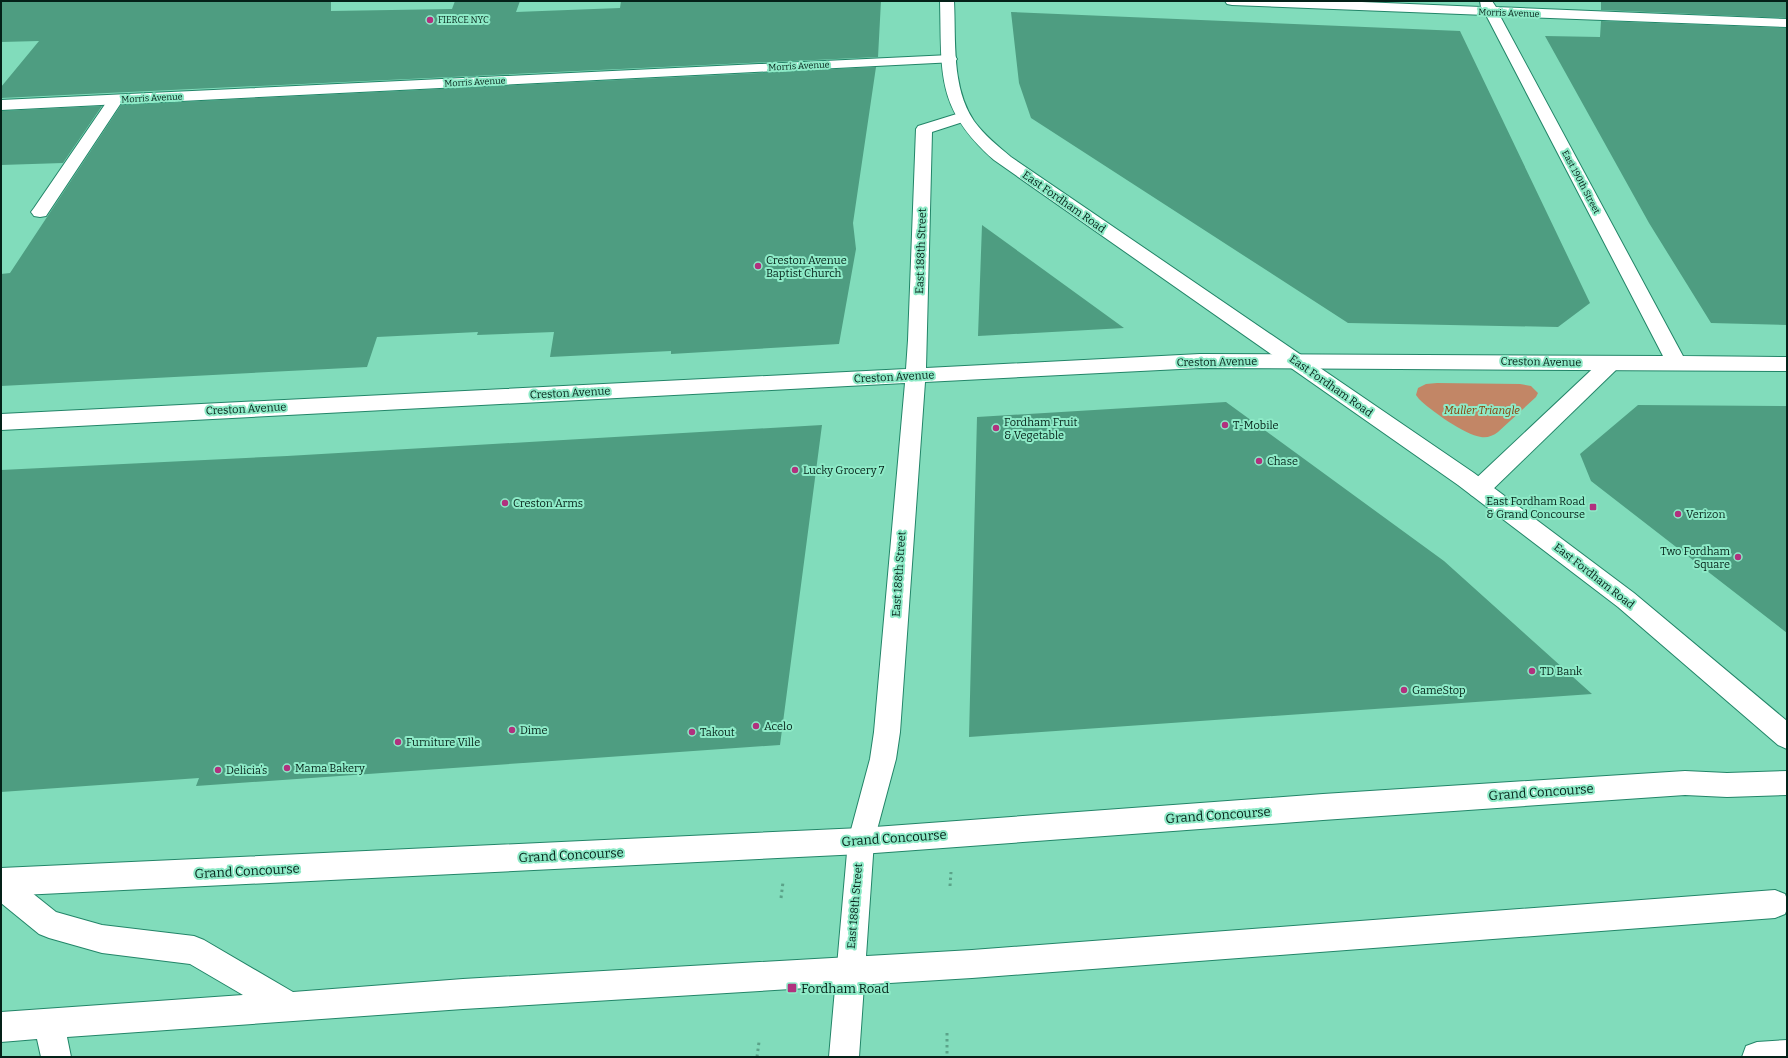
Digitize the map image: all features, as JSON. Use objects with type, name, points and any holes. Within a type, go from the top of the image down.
[{"type":"street","name":"East Fordham Road","points":[[947,1],[950,59],[952,80],[956,97],[963,117],[990,148],[1024,175],[1479,489],[1543,536],[1626,600],[1787,736]]},
{"type":"street","name":"Morris Avenue","points":[[1232,1],[1488,6],[1787,23]]},
{"type":"street","name":"East 190th Street","points":[[1488,6],[1676,364]]},
{"type":"street","name":"Morris Avenue","points":[[1,105],[950,59]]},
{"type":"street","points":[[40,212],[115,100]]},
{"type":"street","name":"East 188th Street","points":[[844,1057],[849,972],[861,841],[883,760],[887,732],[918,340],[924,129],[963,117]]},
{"type":"street","name":"Creston Avenue","points":[[1,422],[1200,361],[1787,364]]},
{"type":"street","points":[[1479,489],[1611,363]]},
{"type":"street","name":"Grand Concourse","points":[[1,882],[861,841],[1323,807],[1685,783],[1727,785],[1787,783]]},
{"type":"street","points":[[1,886],[49,924],[102,939],[194,950],[291,1006]]},
{"type":"street","points":[[1,1027],[463,994],[849,972],[1775,904]]},
{"type":"street","points":[[50,1024],[56,1057]]},
{"type":"street","points":[[1757,1057],[1787,1055]]},
{"type":"path","points":[[947,1033],[947,1057]]},
{"type":"path","points":[[757,1057],[759,1042]]},
{"type":"green space","name":"Muller Triangle","points":[[1426,384],[1520,384],[1531,386],[1538,393],[1536,397],[1498,432],[1494,435],[1483,437],[1466,432],[1457,427],[1424,404],[1416,395],[1418,388]]},
{"type":"building","points":[[1,1],[331,1],[331,11],[452,9],[455,1],[520,1],[516,12],[620,8],[621,1],[881,1],[878,57],[1,98],[1,87],[39,41],[1,42]]},
{"type":"building","points":[[1601,1],[1787,1],[1787,18],[1601,10]]},
{"type":"building","points":[[1011,12],[1460,31],[1590,303],[1558,327],[1348,323],[1031,118],[1019,83]]},
{"type":"building","points":[[1601,21],[1787,28],[1787,325],[1711,323],[1649,223],[1545,36],[1600,37]]},
{"type":"building","points":[[876,67],[853,223],[856,249],[839,344],[671,354],[671,351],[550,357],[554,332],[477,335],[478,332],[377,337],[367,367],[1,386],[1,274],[10,273],[121,105]]},
{"type":"building","points":[[102,106],[63,163],[1,165],[1,111]]},
{"type":"building","points":[[982,225],[1124,328],[978,336]]},
{"type":"building","points":[[1226,402],[1444,561],[1592,694],[969,737],[977,417]]},
{"type":"building","name":"Two Fordham Square","points":[[1638,405],[1787,406],[1787,633],[1591,481],[1580,454]]},
{"type":"building","points":[[822,425],[780,745],[196,786],[199,778],[1,792],[1,470],[287,456]]},
{"type":"place","name":"FIERCE NYC","points":[[430,20]]},
{"type":"place","name":"Creston Avenue Baptist Church","points":[[758,266]]},
{"type":"place","name":"T-Mobile","points":[[1225,425]]},
{"type":"place","name":"Fordham Fruit & Vegetable","points":[[996,428]]},
{"type":"place","name":"Chase","points":[[1259,461]]},
{"type":"place","name":"Lucky Grocery 7","points":[[795,470]]},
{"type":"place","name":"Creston Arms","points":[[505,503]]},
{"type":"place","name":"East Fordham Road & Grand Concourse","points":[[1593,507]]},
{"type":"place","name":"Verizon","points":[[1678,514]]},
{"type":"place","name":"Two Fordham Square","points":[[1738,557]]},
{"type":"place","name":"TD Bank","points":[[1532,671]]},
{"type":"place","name":"GameStop","points":[[1404,690]]},
{"type":"place","name":"Acelo","points":[[756,726]]},
{"type":"place","name":"Dime","points":[[512,730]]},
{"type":"place","name":"Takout","points":[[692,732]]},
{"type":"place","name":"Furniture Ville","points":[[398,742]]},
{"type":"place","name":"Mama Bakery","points":[[287,768]]},
{"type":"place","name":"Delicia’s","points":[[218,770]]},
{"type":"place","name":"Fordham Road","points":[[792,988]]}]
